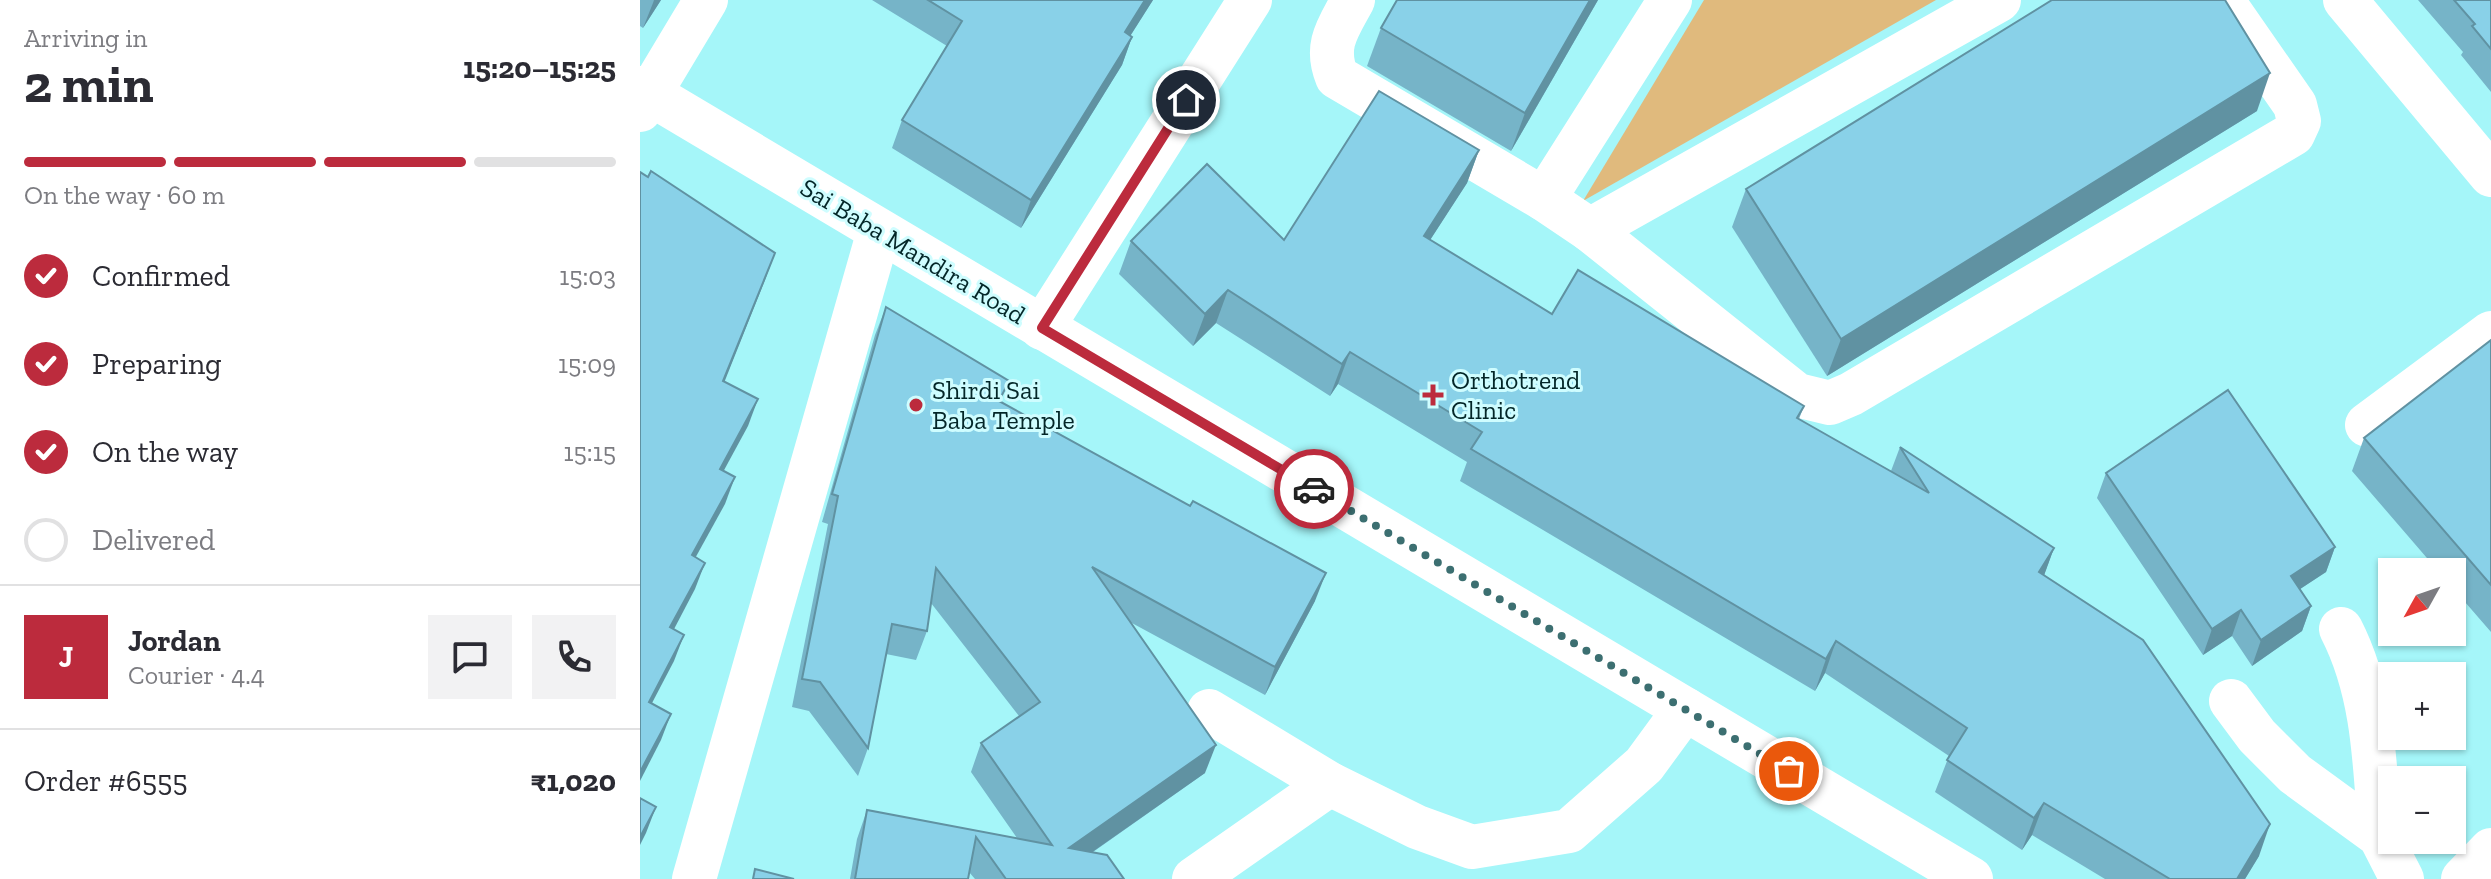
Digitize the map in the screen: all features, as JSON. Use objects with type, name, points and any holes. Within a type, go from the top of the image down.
[{"type":"street","points":[[643,97],[706,0]]},
{"type":"street","points":[[1042,328],[1250,0]]},
{"type":"street","points":[[1353,0],[1331,42],[1331,61],[1337,77],[1544,199],[1590,230],[1797,395],[1830,403],[1865,386],[2293,134],[2299,121],[2295,105],[2222,0]]},
{"type":"street","points":[[1544,199],[1670,0]]},
{"type":"street","points":[[1590,230],[1999,0]]},
{"type":"street","points":[[2345,0],[2491,175]]},
{"type":"street","name":"Sai Baba Mandira Road","points":[[643,97],[879,231],[1971,879]]},
{"type":"street","points":[[694,879],[879,231]]},
{"type":"street","points":[[2367,425],[2491,333]]},
{"type":"street","points":[[2341,629],[2358,662],[2371,728],[2378,812]]},
{"type":"street","points":[[2231,701],[2257,736],[2295,774],[2378,835]]},
{"type":"street","points":[[1209,711],[1330,784],[1417,827],[1472,847],[1569,831],[1644,765],[1685,709]]},
{"type":"street","points":[[1194,879],[1330,784]]},
{"type":"street","points":[[2463,879],[2491,850]]},
{"type":"street","points":[[2389,854],[2402,879]]},
{"type":"shaded area","points":[[1704,0],[1936,0],[1583,201]]},
{"type":"building","points":[[928,0],[1145,0],[1125,32],[1132,37],[1031,200],[902,120],[962,21]]},
{"type":"building","points":[[1397,0],[1590,0],[1525,113],[1381,28]]},
{"type":"building","points":[[2052,0],[2225,0],[2270,73],[1841,339],[1746,189]]},
{"type":"building","points":[[2454,0],[2491,0],[2491,49],[2472,26],[2475,24]]},
{"type":"building","points":[[1379,91],[1479,150],[1424,236],[1552,314],[1578,270],[1804,406],[1797,418],[1929,493],[1900,447],[2054,548],[2039,572],[2143,640],[2270,824],[2237,879],[2170,879],[2044,803],[2034,818],[1947,760],[1967,728],[1836,641],[1826,659],[1471,449],[1482,432],[1350,352],[1342,364],[1228,290],[1205,314],[1131,241],[1207,164],[1284,240]]},
{"type":"building","points":[[651,171],[775,253],[723,381],[758,399],[720,469],[735,477],[692,555],[705,563],[670,627],[684,635],[649,702],[671,714],[640,772],[640,172],[648,177]]},
{"type":"building","points":[[886,307],[1009,381],[999,401],[1190,506],[1193,501],[1326,573],[1275,667],[1092,567],[1216,745],[1069,848],[1107,855],[1124,879],[1006,879],[976,837],[968,879],[855,879],[867,810],[1052,845],[981,743],[1040,702],[936,568],[927,631],[892,624],[868,748],[820,682],[802,679],[838,496],[832,494]]},
{"type":"building","points":[[2491,340],[2491,585],[2364,438]]},
{"type":"building","points":[[2228,390],[2335,547],[2291,576],[2311,606],[2261,640],[2241,610],[2212,629],[2106,473]]},
{"type":"building","points":[[640,798],[656,807],[640,837]]},
{"type":"building","points":[[755,869],[794,879],[753,879]]},
{"type":"way so far","points":[[1314,489],[1789,771]]},
{"type":"place","name":"Orthotrend Clinic","points":[[1433,395]]},
{"type":"place","name":"Shirdi Sai Baba Temple","points":[[916,405]]},
{"type":"route","points":[[1186,100],[1042,328],[1314,489]]}]
